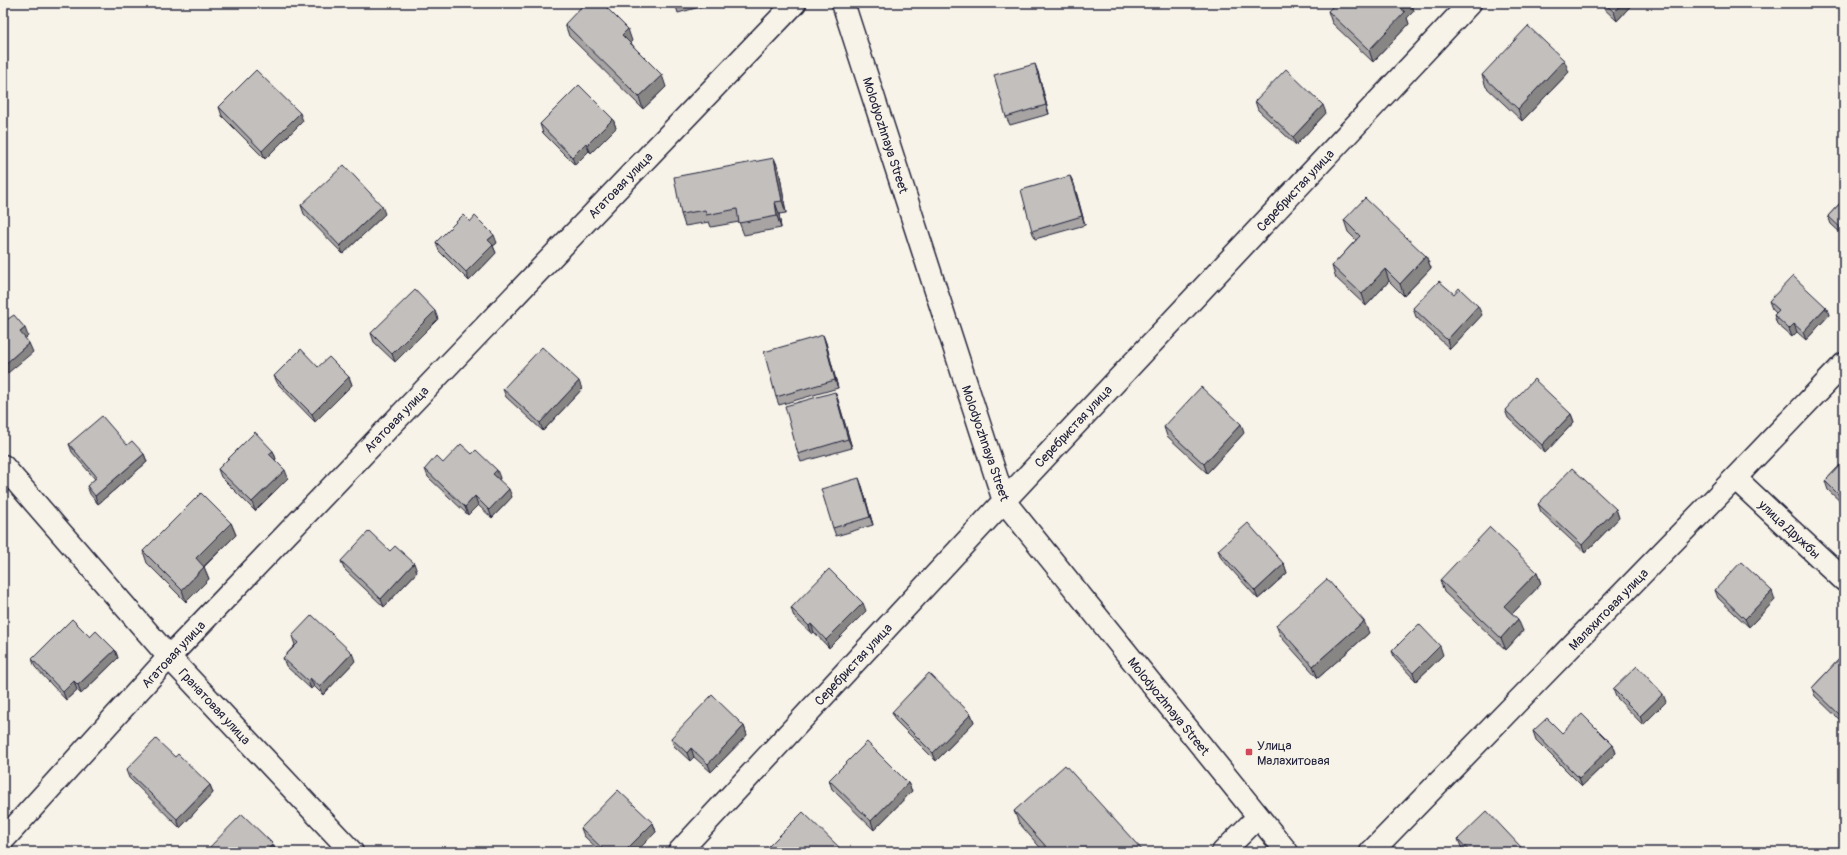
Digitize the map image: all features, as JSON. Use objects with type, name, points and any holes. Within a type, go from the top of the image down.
[{"type":"street","name":"Агатовая улица","points":[[3,840],[168,657],[795,3]]},
{"type":"street","name":"Molodyozhnaya Street","points":[[843,3],[1004,501],[1287,852]]},
{"type":"street","name":"Серебристая улица","points":[[679,852],[1004,501],[1470,3]]},
{"type":"street","name":"Малахитовая улица","points":[[1371,852],[1736,478],[1844,364]]},
{"type":"street","name":"Гранатовая улица","points":[[3,466],[168,657],[352,852]]},
{"type":"street","name":"улица Дружбы","points":[[1736,478],[1844,580]]},
{"type":"street","points":[[1223,852],[1258,817]]},
{"type":"building","points":[[585,3],[602,3],[628,29],[622,35],[662,75],[639,97],[565,24]]},
{"type":"building","points":[[1336,3],[1405,3],[1400,8],[1405,12],[1369,50],[1328,11]]},
{"type":"building","points":[[1604,3],[1622,3],[1614,12]]},
{"type":"building","points":[[1528,26],[1564,60],[1518,109],[1482,75]]},
{"type":"building","points":[[1035,64],[1046,105],[1006,117],[994,75]]},
{"type":"building","points":[[1286,69],[1323,105],[1293,137],[1255,101]]},
{"type":"building","points":[[256,70],[300,113],[262,151],[219,107]]},
{"type":"building","points":[[579,85],[613,119],[587,145],[586,143],[572,157],[540,124]]},
{"type":"building","points":[[774,158],[782,201],[775,202],[777,216],[739,223],[737,209],[706,215],[705,210],[681,214],[674,177]]},
{"type":"building","points":[[344,165],[382,206],[340,246],[301,205]]},
{"type":"building","points":[[1070,176],[1082,216],[1032,231],[1021,190]]},
{"type":"building","points":[[1365,198],[1426,256],[1400,284],[1385,269],[1362,294],[1332,266],[1360,236],[1344,220]]},
{"type":"building","points":[[1844,199],[1844,231],[1828,216]]},
{"type":"building","points":[[463,215],[470,222],[475,216],[494,235],[488,240],[493,245],[466,272],[436,242]]},
{"type":"building","points":[[1793,276],[1826,307],[1803,332],[1794,324],[1789,329],[1774,315],[1779,310],[1769,301]]},
{"type":"building","points":[[1439,281],[1454,294],[1459,288],[1478,306],[1447,340],[1413,308]]},
{"type":"building","points":[[415,290],[435,311],[392,354],[371,333]]},
{"type":"building","points":[[3,313],[8,319],[14,315],[25,328],[20,332],[29,343],[3,366]]},
{"type":"building","points":[[823,335],[835,380],[776,397],[764,352]]},
{"type":"building","points":[[542,347],[579,381],[540,423],[503,389]]},
{"type":"building","points":[[301,349],[318,367],[329,357],[349,377],[312,414],[274,376]]},
{"type":"building","points":[[1534,379],[1571,414],[1542,445],[1505,410]]},
{"type":"building","points":[[1201,387],[1241,424],[1204,464],[1164,427]]},
{"type":"building","points":[[835,392],[848,439],[798,454],[785,406]]},
{"type":"building","points":[[102,416],[127,445],[132,441],[144,454],[95,496],[87,486],[97,477],[69,444]]},
{"type":"building","points":[[255,432],[273,451],[269,454],[285,470],[252,502],[218,469]]},
{"type":"building","points":[[461,444],[472,454],[476,450],[497,470],[493,474],[509,489],[489,510],[475,496],[465,507],[425,469],[436,456],[443,463]]},
{"type":"building","points":[[1844,461],[1844,500],[1825,481]]},
{"type":"building","points":[[1572,468],[1616,509],[1582,545],[1538,504]]},
{"type":"building","points":[[859,478],[870,517],[833,528],[821,489]]},
{"type":"building","points":[[201,493],[231,523],[196,558],[204,567],[182,590],[143,551]]},
{"type":"building","points":[[1248,523],[1284,564],[1255,591],[1218,550]]},
{"type":"building","points":[[1490,527],[1537,572],[1504,606],[1518,619],[1501,638],[1440,580]]},
{"type":"building","points":[[369,531],[390,551],[395,546],[414,563],[381,599],[341,561]]},
{"type":"building","points":[[1741,562],[1772,591],[1745,619],[1715,590]]},
{"type":"building","points":[[829,569],[863,603],[826,640],[811,624],[809,626],[791,608]]},
{"type":"building","points":[[1327,579],[1364,621],[1313,666],[1276,625]]},
{"type":"building","points":[[312,615],[352,653],[320,687],[310,678],[308,681],[283,658],[298,643],[292,636]]},
{"type":"building","points":[[72,619],[90,637],[96,631],[115,650],[78,685],[74,681],[63,692],[32,659]]},
{"type":"building","points":[[1419,624],[1440,646],[1413,673],[1392,651]]},
{"type":"building","points":[[1844,654],[1844,711],[1840,715],[1812,688]]},
{"type":"building","points":[[1637,666],[1663,694],[1640,716],[1613,689]]},
{"type":"building","points":[[929,673],[971,714],[933,753],[892,712]]},
{"type":"building","points":[[712,695],[744,726],[708,764],[691,748],[687,753],[671,738]]},
{"type":"building","points":[[1582,714],[1613,745],[1579,778],[1533,731],[1547,718],[1562,733]]},
{"type":"building","points":[[156,739],[175,757],[178,754],[210,785],[177,819],[126,770]]},
{"type":"building","points":[[867,742],[908,783],[871,821],[829,780]]},
{"type":"building","points":[[1065,765],[1143,851],[1142,852],[1051,852],[1014,811]]},
{"type":"building","points":[[618,790],[653,823],[624,852],[606,852],[581,828]]},
{"type":"building","points":[[1487,811],[1521,847],[1516,852],[1470,852],[1458,839]]},
{"type":"building","points":[[803,812],[844,852],[767,852],[765,850]]},
{"type":"building","points":[[242,814],[273,844],[266,852],[205,852]]},
{"type":"place","name":"Улица Малахитовая","points":[[1249,752]]}]
